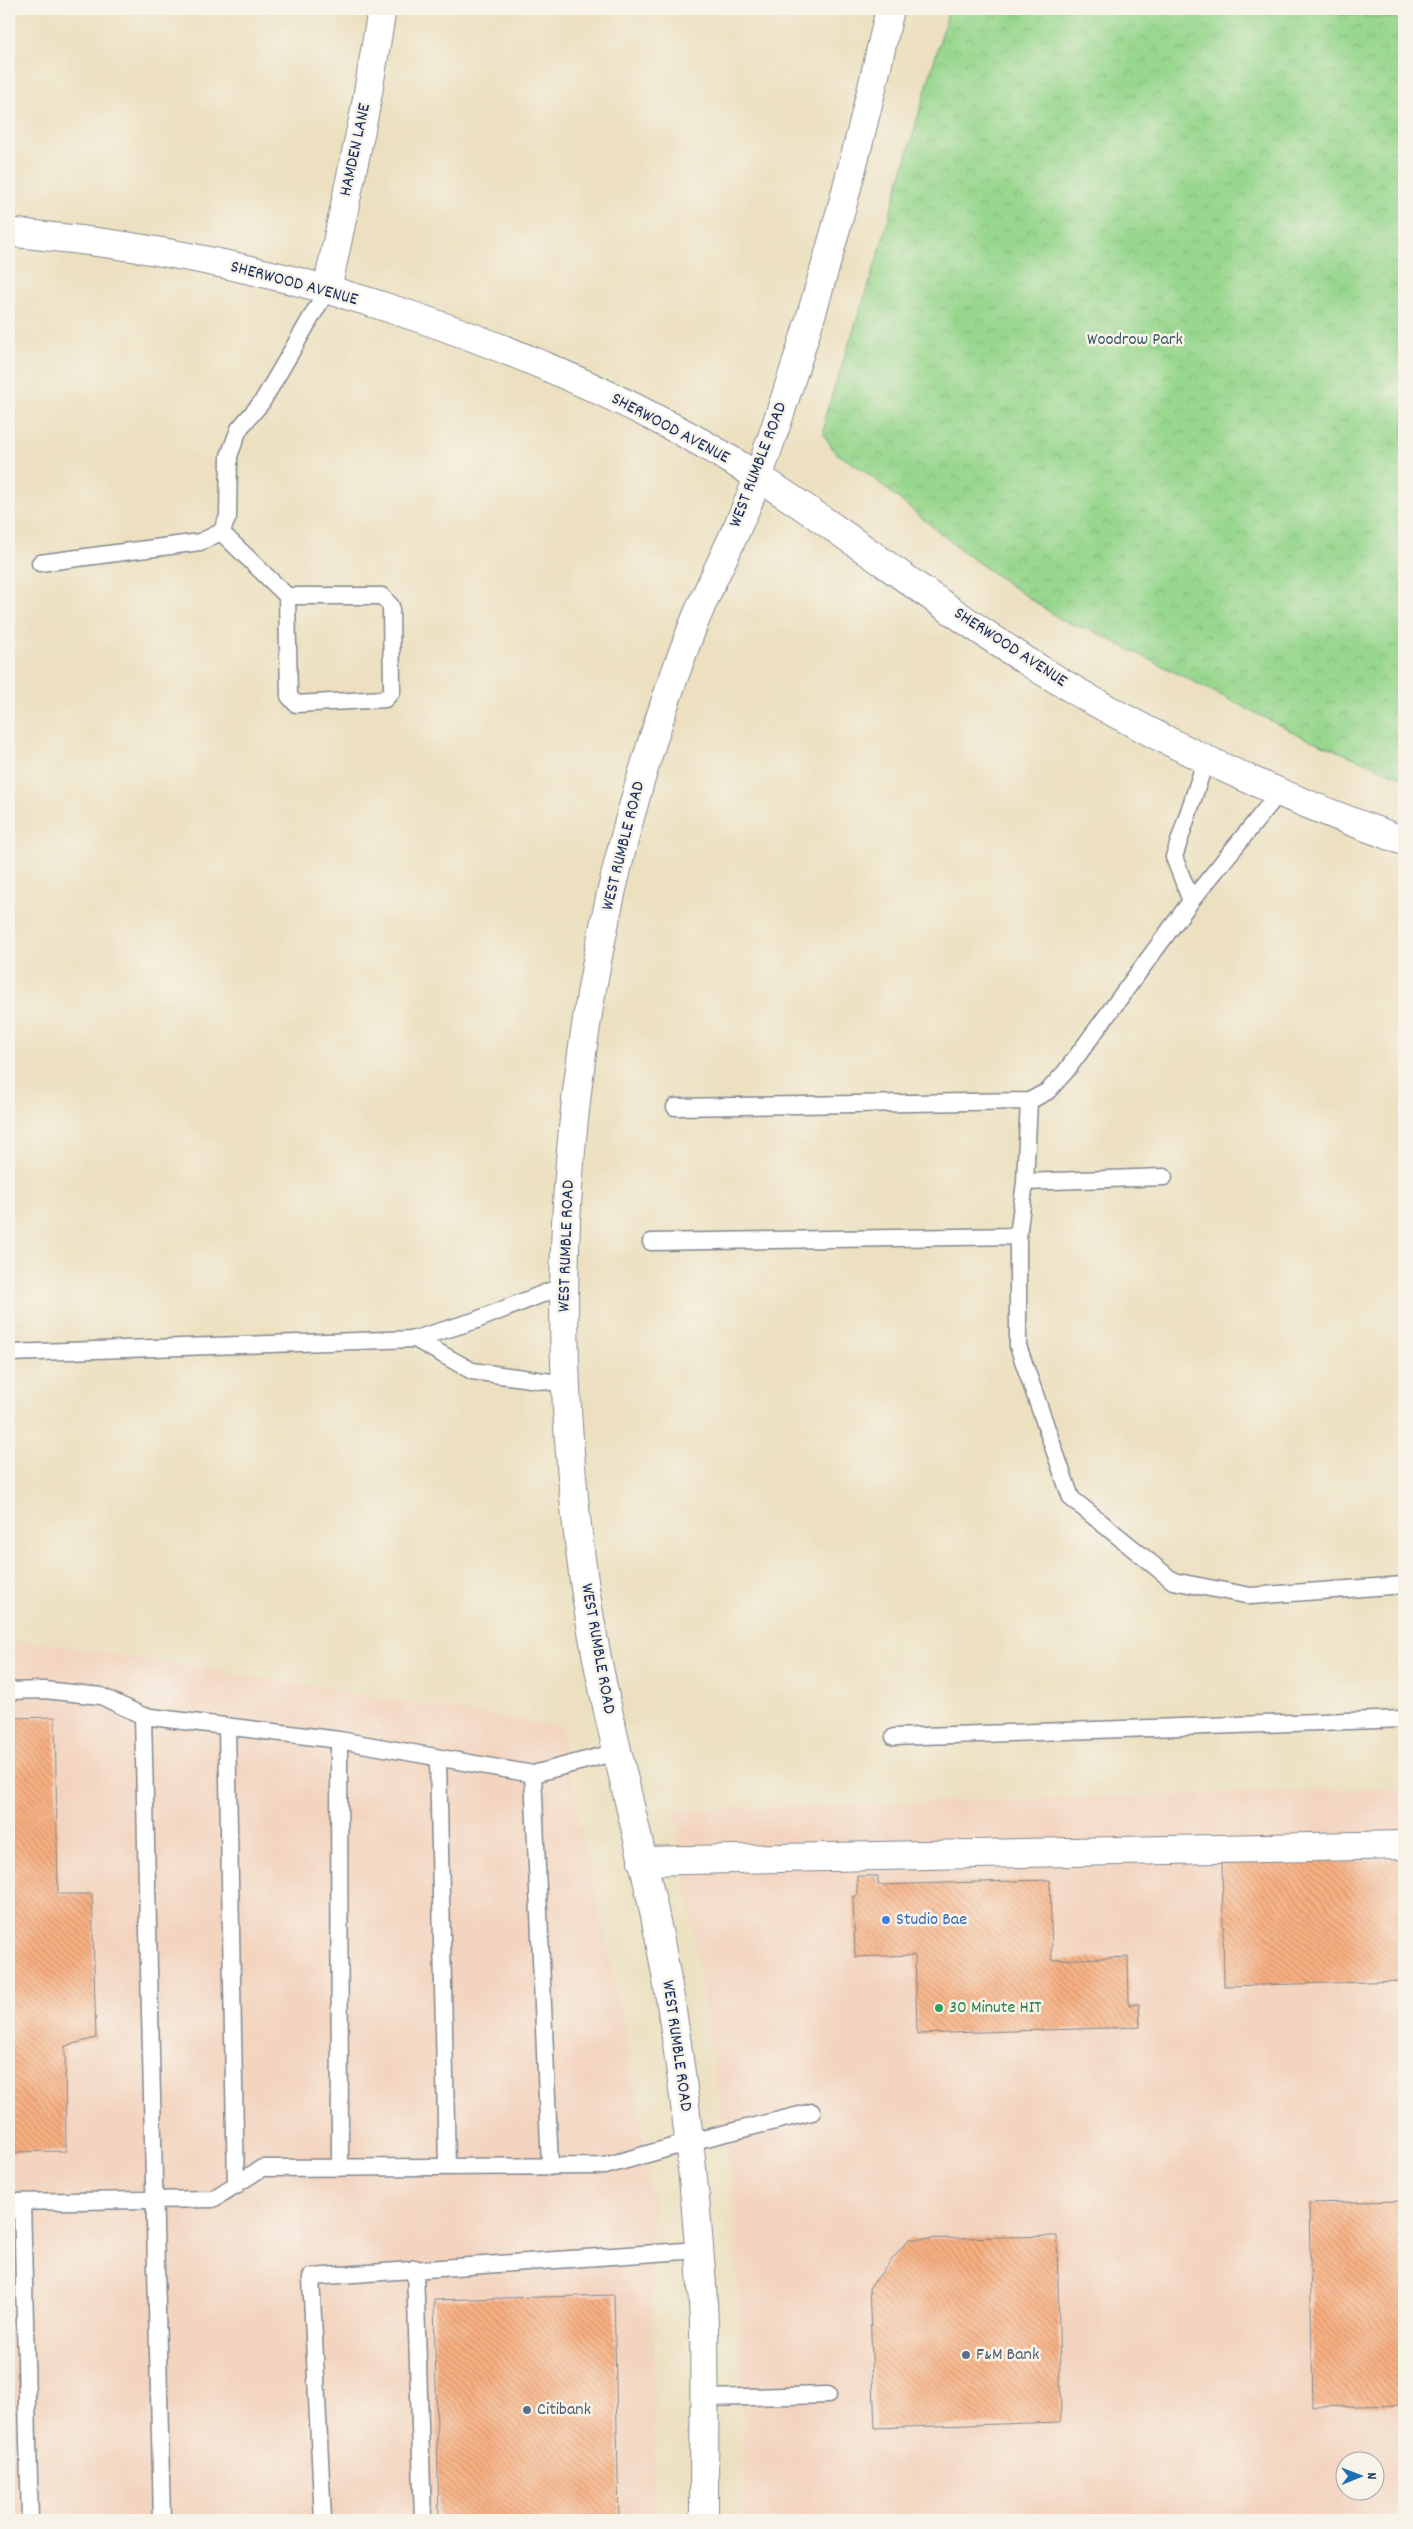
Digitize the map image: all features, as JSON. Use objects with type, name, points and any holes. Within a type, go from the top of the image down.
[{"type":"street","name":"HAMDEN LANE","points":[[327,290],[365,110],[382,9]]},
{"type":"street","name":"WEST RUMBLE ROAD","points":[[704,2520],[704,2322],[690,2142],[667,1979],[617,1752],[586,1591],[570,1461],[566,1384],[565,1285],[570,1166],[581,1063],[608,906],[640,778],[691,632],[759,476],[811,318],[869,104],[890,9]]},
{"type":"street","name":"SHERWOOD AVENUE","points":[[9,232],[132,247],[271,275],[327,290],[446,328],[569,377],[679,431],[759,476],[1040,670],[1143,729],[1278,794],[1404,841]]},
{"type":"street","points":[[642,1861],[1404,1845]]},
{"type":"lane","points":[[40,563],[200,542],[221,532],[228,517],[229,456],[239,429],[262,402],[327,290]]},
{"type":"lane","points":[[221,532],[288,596],[382,596],[391,606],[392,691],[385,699],[296,704],[288,696],[288,596]]},
{"type":"lane","points":[[1191,902],[1174,857],[1206,759]]},
{"type":"lane","points":[[675,1107],[1029,1101],[1048,1091],[1066,1071],[1191,902],[1278,794]]},
{"type":"lane","points":[[1029,1101],[1025,1182],[1018,1236],[1018,1346],[1071,1498],[1173,1581],[1251,1596],[1404,1585]]},
{"type":"lane","points":[[1025,1182],[1164,1177]]},
{"type":"lane","points":[[651,1242],[1018,1236]]},
{"type":"lane","points":[[9,1353],[415,1339],[474,1322],[565,1285]]},
{"type":"lane","points":[[415,1339],[472,1371],[566,1384]]},
{"type":"lane","points":[[9,1691],[44,1690],[101,1696],[143,1716],[339,1740],[438,1759],[533,1774],[617,1752]]},
{"type":"lane","points":[[143,1716],[162,2520]]},
{"type":"lane","points":[[894,1737],[1404,1720]]},
{"type":"lane","points":[[227,1727],[236,2186]]},
{"type":"lane","points":[[339,1740],[340,2168]]},
{"type":"lane","points":[[438,1759],[447,2167]]},
{"type":"lane","points":[[533,1774],[550,2167]]},
{"type":"lane","points":[[30,2520],[15,2202],[213,2199],[262,2168],[606,2166],[690,2142],[812,2112]]},
{"type":"lane","points":[[323,2520],[311,2277],[415,2268],[699,2250]]},
{"type":"lane","points":[[415,2268],[423,2520]]},
{"type":"lane","points":[[704,2398],[828,2395]]},
{"type":"shaded area","points":[[33,1641],[560,1727],[626,2036],[653,2198],[654,2520],[9,2520],[9,1642]]},
{"type":"shaded area","points":[[1404,1788],[1404,2520],[745,2520],[735,2208],[675,1810]]},
{"type":"green space","name":"Woodrow Park","points":[[949,9],[1284,9],[1404,19],[1404,778],[1301,736],[1093,631],[1061,620],[967,555],[866,472],[835,452],[824,435],[825,416],[878,256]]},
{"type":"building","points":[[55,1717],[58,1894],[92,1894],[96,2038],[65,2046],[66,2151],[9,2152],[9,1718]]},
{"type":"building","points":[[1404,1859],[1404,1981],[1224,1986],[1222,1863]]},
{"type":"building","points":[[857,1876],[878,1876],[878,1885],[1050,1880],[1052,1960],[1128,1957],[1129,2005],[1139,2004],[1140,2027],[917,2034],[915,1955],[855,1957],[853,1896],[857,1896]]},
{"type":"building","points":[[1404,2201],[1404,2405],[1313,2407],[1309,2203]]},
{"type":"building","name":"F&M Bank","points":[[1057,2236],[1061,2422],[875,2428],[869,2288],[909,2239]]},
{"type":"building","name":"Citibank","points":[[614,2295],[619,2520],[439,2520],[434,2300]]},
{"type":"place","name":"Studio Bae","points":[[886,1920]]},
{"type":"place","name":"30 Minute HIT","points":[[939,2008]]},
{"type":"place","name":"F&M Bank","points":[[966,2355]]},
{"type":"place","name":"Citibank","points":[[527,2410]]}]
